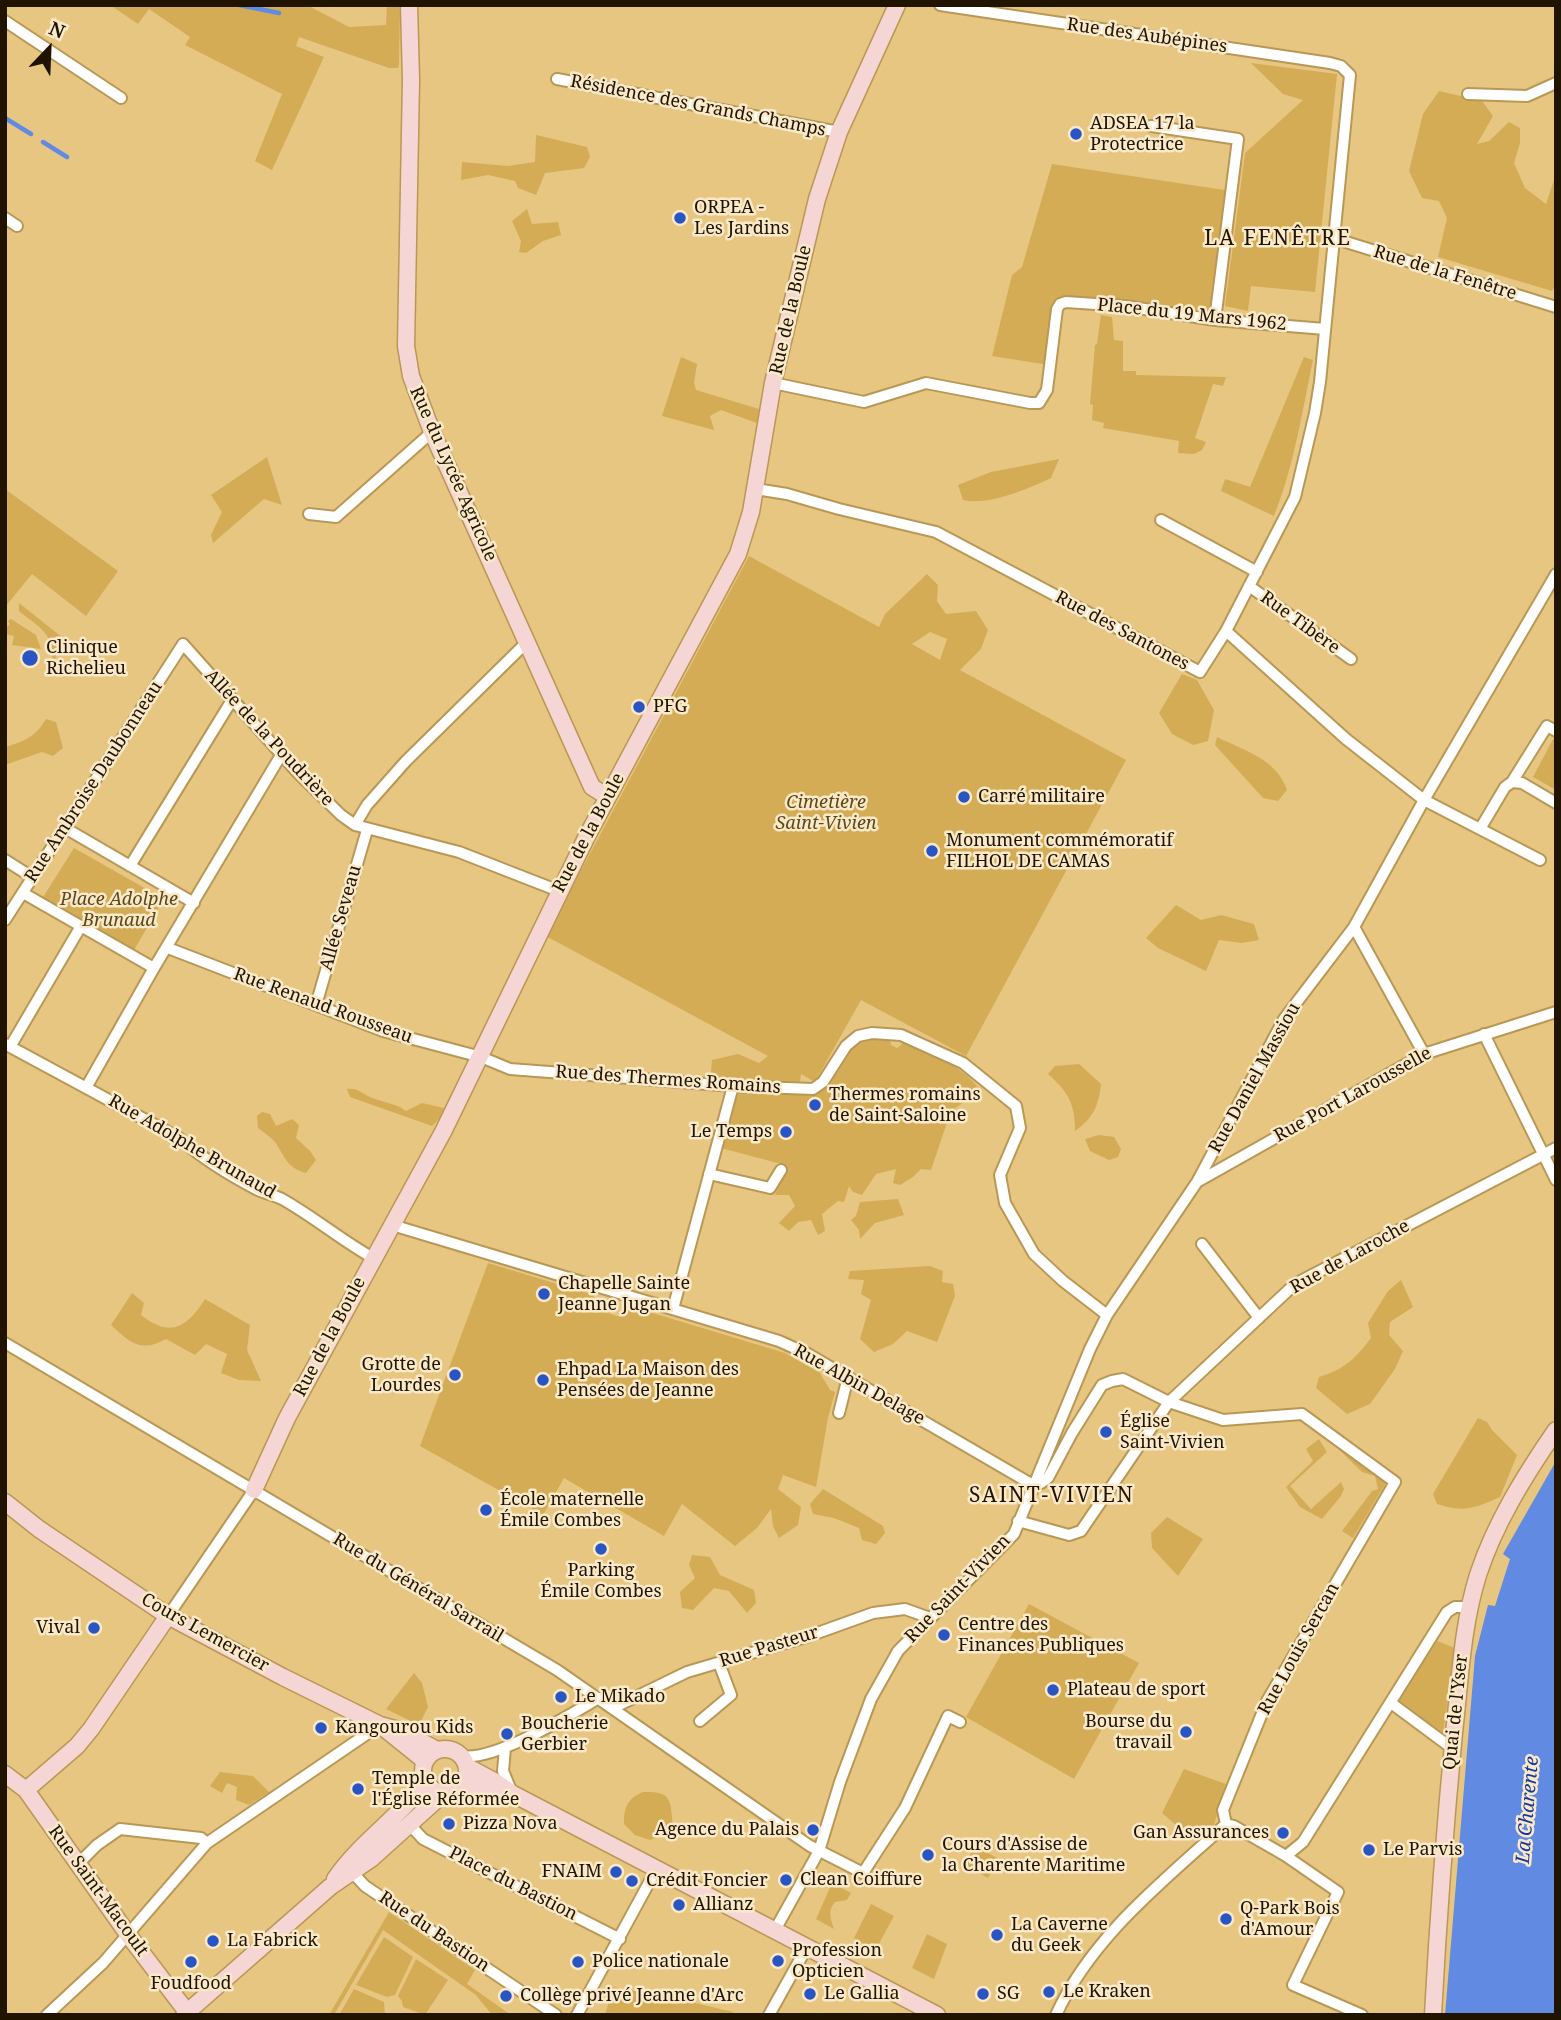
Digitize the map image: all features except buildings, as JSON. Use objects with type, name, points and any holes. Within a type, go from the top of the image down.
[{"type":"street","name":"Rue du Lycée Agricole","points":[[409,5],[411,80],[406,346],[411,376],[432,432],[592,788],[608,797]]},
{"type":"street","name":"Rue de la Boule","points":[[168,1616],[254,1490],[287,1418],[442,1135],[559,891],[738,554],[745,536],[755,489],[773,383],[817,199],[839,132],[897,5]]},
{"type":"street","name":"Rue des Aubépines","points":[[940,5],[1341,66],[1350,75],[1334,238]]},
{"type":"street","points":[[5,21],[121,98]]},
{"type":"street","name":"Résidence des Grands Champs","points":[[557,79],[839,132]]},
{"type":"street","points":[[1468,94],[1527,96],[1556,83]]},
{"type":"street","points":[[1151,126],[1238,139],[1215,320]]},
{"type":"street","points":[[5,219],[17,226]]},
{"type":"street","points":[[1334,238],[1315,413],[1299,485],[1226,631],[1346,739],[1424,800],[1540,860]]},
{"type":"street","name":"Rue de la Fenêtre","points":[[1334,238],[1556,307]]},
{"type":"street","name":"Place du 19 Mars 1962","points":[[773,383],[864,402],[926,383],[1039,403],[1047,390],[1055,317],[1060,304],[1066,302],[1125,306],[1215,320],[1325,329]]},
{"type":"street","points":[[309,514],[335,517],[432,432]]},
{"type":"street","name":"Rue des Santones","points":[[755,489],[787,494],[936,532],[1200,672],[1226,631]]},
{"type":"street","name":"Rue Tibère","points":[[1161,520],[1256,572]]},
{"type":"street","name":"Rue Daniel Massiou","points":[[1018,1521],[1090,1349],[1107,1315],[1198,1182],[1284,1019],[1354,927],[1424,800],[1555,578]]},
{"type":"street","name":"Rue Tibère","points":[[1250,586],[1351,659]]},
{"type":"street","points":[[355,825],[367,805],[406,761],[527,642]]},
{"type":"street","name":"Allée de la Poudrière","points":[[183,644],[281,755],[341,815],[355,825],[459,852],[559,891]]},
{"type":"street","name":"Rue Ambroise Daubonneau","points":[[5,920],[183,644]]},
{"type":"street","points":[[130,866],[232,700]]},
{"type":"street","points":[[1480,829],[1547,726],[1556,731]]},
{"type":"street","points":[[87,1086],[281,755]]},
{"type":"street","points":[[1512,782],[1522,783],[1556,803]]},
{"type":"street","points":[[65,828],[194,903]]},
{"type":"street","name":"Allée Seveau","points":[[316,1005],[367,830]]},
{"type":"street","points":[[5,860],[32,877]]},
{"type":"street","points":[[23,893],[154,968]]},
{"type":"street","points":[[8,1046],[81,926]]},
{"type":"street","points":[[1354,927],[1424,1054]]},
{"type":"street","name":"Rue Renaud Rousseau","points":[[168,948],[383,1031],[481,1057]]},
{"type":"street","name":"Rue Port Larousselle","points":[[1198,1182],[1424,1054],[1556,1012]]},
{"type":"street","name":"Rue des Thermes Romains","points":[[481,1057],[510,1069],[733,1086],[816,1089],[846,1046],[858,1036],[872,1033],[901,1035],[963,1063],[1016,1106],[1020,1128],[1000,1175],[1005,1203],[1034,1254],[1063,1282],[1107,1315]]},
{"type":"street","points":[[1484,1034],[1556,1180]]},
{"type":"street","name":"Rue Adolphe Brunaud","points":[[8,1046],[74,1082],[87,1086],[179,1138],[201,1157],[321,1222],[337,1237],[373,1258]]},
{"type":"street","points":[[673,1309],[733,1086]]},
{"type":"street","name":"Rue de Laroche","points":[[1018,1521],[1069,1535],[1081,1531],[1169,1402],[1295,1284],[1556,1147]]},
{"type":"street","points":[[709,1174],[770,1188],[781,1170]]},
{"type":"street","name":"Rue Albin Delage","points":[[392,1225],[779,1341],[808,1354],[1033,1485]]},
{"type":"street","points":[[1202,1244],[1259,1318]]},
{"type":"street","name":"Rue du Général Sarrail","points":[[5,1343],[557,1670],[819,1851],[863,1872],[905,1808],[948,1716],[960,1722]]},
{"type":"street","points":[[839,1413],[848,1377]]},
{"type":"street","points":[[1033,1485],[1048,1478],[1102,1385],[1123,1379],[1169,1402]]},
{"type":"street","name":"Rue Louis Sercan","points":[[1169,1402],[1223,1420],[1302,1413],[1395,1482],[1267,1701],[1223,1811],[1226,1824]]},
{"type":"street","name":"Quai de l'Yser","points":[[1433,2015],[1442,1852],[1462,1651],[1470,1607],[1477,1577],[1493,1537],[1521,1483],[1556,1430]]},
{"type":"street","name":"Cours Lemercier","points":[[5,1502],[39,1529],[168,1616],[380,1725],[425,1761]]},
{"type":"street","name":"Rue Saint-Vivien","points":[[775,1930],[819,1851],[840,1782],[872,1699],[898,1651],[1014,1534],[1018,1521]]},
{"type":"street","points":[[1286,1856],[1303,1842],[1447,1612],[1455,1607],[1470,1607]]},
{"type":"street","name":"Rue Pasteur","points":[[613,1708],[687,1672],[809,1636],[873,1613],[905,1609],[930,1618]]},
{"type":"street","points":[[26,1790],[77,1746],[92,1729],[168,1616]]},
{"type":"street","points":[[700,1721],[731,1695],[719,1663]]},
{"type":"street","points":[[465,1762],[472,1757],[505,1748],[599,1698]]},
{"type":"street","points":[[1391,1703],[1453,1749]]},
{"type":"street","points":[[47,2015],[129,1936],[207,1843],[380,1725]]},
{"type":"street","name":"Cours Lemercier","points":[[380,1725],[402,1731],[438,1750]]},
{"type":"street","points":[[505,1748],[503,1771],[513,1794]]},
{"type":"street","points":[[443,1794],[434,1790],[426,1781],[423,1774],[425,1761],[438,1750],[451,1749],[465,1762],[513,1794],[937,2015]]},
{"type":"street","points":[[464,1784],[465,1762]]},
{"type":"street","name":"Rue Saint-Macoult","points":[[5,1774],[26,1790],[185,2013]]},
{"type":"street","points":[[330,1887],[341,1871],[426,1781]]},
{"type":"street","points":[[464,1784],[513,1794]]},
{"type":"street","points":[[185,2013],[330,1887],[352,1874],[410,1825],[443,1794],[453,1792],[464,1784]]},
{"type":"street","points":[[1056,2015],[1067,1990],[1114,1928],[1226,1824],[1286,1856],[1338,1892],[1293,1985],[1363,2015]]},
{"type":"street","name":"Place du Bastion","points":[[410,1825],[423,1839],[620,1939]]},
{"type":"street","points":[[78,1864],[97,1845],[120,1829],[201,1838],[207,1843]]},
{"type":"street","points":[[352,1874],[350,1869],[370,1850],[372,1838]]},
{"type":"street","points":[[577,2015],[657,1868]]},
{"type":"street","name":"Rue du Bastion","points":[[352,1874],[365,1886],[556,2015]]},
{"type":"street","points":[[769,2015],[807,1947]]},
{"type":"green space","points":[[110,5],[307,5],[349,27],[386,25],[387,5],[400,5],[399,64],[398,68],[389,68],[299,37],[296,46],[324,57],[272,170],[255,161],[282,94],[185,45],[190,37],[149,9],[138,24]]},
{"type":"green space","points":[[1251,63],[1337,74],[1315,292],[1251,286],[1248,311],[1225,306],[1245,153],[1303,100],[1283,94]]},
{"type":"green space","points":[[1439,91],[1482,101],[1493,116],[1477,144],[1489,141],[1509,122],[1520,128],[1520,143],[1514,163],[1525,188],[1546,204],[1556,174],[1556,285],[1552,291],[1438,257],[1447,218],[1439,201],[1422,198],[1409,171],[1423,114]]},
{"type":"green space","points":[[536,135],[587,147],[590,157],[584,168],[545,173],[536,195],[518,188],[515,181],[488,175],[461,180],[462,162],[508,166],[535,162]]},
{"type":"green space","points":[[1052,164],[1231,191],[1215,320],[1060,304],[1049,365],[992,356],[1012,275],[1022,267]]},
{"type":"green space","points":[[527,209],[532,224],[558,222],[561,235],[543,241],[526,253],[519,252],[521,241],[512,221]]},
{"type":"green space","points":[[1101,315],[1112,317],[1114,340],[1123,341],[1123,371],[1136,371],[1136,375],[1226,377],[1223,386],[1213,384],[1195,438],[1206,442],[1202,450],[1194,454],[1178,453],[1179,441],[1103,428],[1104,423],[1092,420],[1093,405],[1090,404],[1095,345]]},
{"type":"green space","points":[[681,357],[697,364],[694,383],[696,390],[759,409],[757,423],[721,410],[710,416],[714,430],[662,416]]},
{"type":"green space","points":[[1304,357],[1313,360],[1292,458],[1274,516],[1221,491],[1225,479],[1250,487]]},
{"type":"green space","points":[[267,457],[282,505],[264,499],[213,543],[211,535],[222,512],[211,495]]},
{"type":"green space","points":[[1059,459],[1051,478],[1031,487],[996,499],[963,500],[958,485],[991,472]]},
{"type":"green space","points":[[5,489],[118,571],[86,616],[32,574],[5,607]]},
{"type":"green space","name":"Cimetière Saint-Vivien","points":[[749,556],[879,627],[885,614],[927,574],[938,585],[937,601],[946,614],[976,611],[988,630],[981,649],[960,670],[1126,760],[966,1056],[861,1000],[815,1082],[801,1074],[800,1082],[794,1084],[760,1083],[752,1079],[722,1081],[711,1072],[712,1060],[738,1054],[759,1063],[768,1056],[546,936]],"holes":[[[930,632],[947,639],[940,660],[912,644]]]},
{"type":"green space","points":[[19,603],[68,642],[56,654],[55,661],[47,635],[19,611]]},
{"type":"green space","points":[[11,619],[36,635],[41,649],[12,645],[14,636],[5,634]]},
{"type":"green space","points":[[1182,674],[1197,680],[1214,710],[1208,741],[1193,745],[1172,734],[1159,713]]},
{"type":"green space","points":[[46,719],[56,722],[63,748],[53,756],[42,752],[5,765],[5,747],[29,737]]},
{"type":"green space","points":[[1217,737],[1248,751],[1276,770],[1287,790],[1278,801],[1263,798],[1215,745]]},
{"type":"green space","points":[[1553,739],[1556,740],[1556,790],[1533,777]]},
{"type":"green space","name":"Place Adolphe Brunaud","points":[[74,848],[164,899],[131,955],[40,902]]},
{"type":"green space","points":[[1176,905],[1201,920],[1221,915],[1254,924],[1259,940],[1242,943],[1219,940],[1206,971],[1158,948],[1146,938]]},
{"type":"green space","points":[[873,1037],[890,1039],[891,1045],[897,1048],[903,1043],[946,1062],[966,1075],[980,1091],[952,1108],[931,1170],[921,1169],[900,1185],[893,1183],[896,1169],[876,1174],[862,1195],[853,1192],[849,1186],[844,1202],[838,1201],[822,1214],[825,1231],[818,1235],[811,1220],[798,1222],[789,1231],[779,1223],[795,1206],[789,1195],[775,1195],[781,1182],[772,1179],[781,1164],[721,1148],[736,1095],[740,1091],[825,1085],[854,1045]]},
{"type":"green space","points":[[1079,1064],[1101,1084],[1094,1111],[1075,1131],[1072,1105],[1061,1087],[1048,1074],[1055,1066]]},
{"type":"green space","points":[[347,1089],[356,1090],[406,1111],[422,1103],[444,1108],[441,1117],[432,1126],[350,1097]]},
{"type":"green space","points":[[262,1112],[270,1114],[276,1126],[292,1119],[299,1125],[296,1138],[316,1160],[306,1173],[290,1165],[275,1142],[258,1128],[257,1116]]},
{"type":"green space","points":[[1099,1135],[1114,1137],[1121,1149],[1118,1157],[1109,1160],[1090,1151],[1085,1139]]},
{"type":"green space","points":[[898,1199],[904,1215],[875,1223],[860,1239],[859,1230],[851,1220],[856,1216],[860,1202]]},
{"type":"green space","points":[[488,1263],[594,1295],[590,1307],[620,1317],[626,1308],[633,1307],[785,1353],[820,1373],[830,1390],[835,1392],[816,1487],[783,1475],[778,1489],[801,1507],[798,1525],[779,1538],[773,1526],[771,1509],[757,1528],[735,1546],[682,1504],[664,1536],[564,1478],[543,1515],[420,1446]]},
{"type":"green space","points":[[930,1266],[943,1271],[942,1282],[953,1284],[955,1296],[937,1342],[907,1331],[893,1344],[874,1352],[860,1339],[871,1300],[861,1294],[864,1280],[848,1279],[850,1271]]},
{"type":"green space","points":[[1401,1280],[1413,1307],[1390,1322],[1389,1335],[1403,1351],[1395,1369],[1370,1404],[1347,1414],[1316,1388],[1319,1377],[1343,1367],[1371,1338],[1368,1323],[1388,1291]]},
{"type":"green space","points":[[132,1293],[144,1303],[141,1315],[161,1326],[177,1327],[184,1323],[205,1299],[250,1325],[247,1350],[261,1381],[239,1380],[221,1373],[227,1354],[206,1344],[195,1355],[166,1339],[143,1345],[124,1337],[111,1325]]},
{"type":"green space","points":[[1478,1418],[1487,1422],[1517,1455],[1500,1497],[1469,1508],[1437,1504],[1433,1494]]},
{"type":"green space","points":[[1324,1435],[1387,1481],[1353,1538],[1342,1531],[1372,1491],[1378,1489],[1375,1476],[1362,1472]]},
{"type":"green space","points":[[1319,1439],[1327,1452],[1290,1486],[1311,1509],[1341,1482],[1344,1489],[1341,1496],[1322,1519],[1300,1507],[1286,1487],[1313,1461],[1306,1449]]},
{"type":"green space","points":[[823,1489],[883,1526],[885,1533],[876,1544],[862,1540],[859,1528],[834,1518],[813,1514],[810,1504]]},
{"type":"green space","points":[[1167,1517],[1203,1539],[1178,1576],[1152,1548],[1151,1533]]},
{"type":"green space","points":[[692,1555],[710,1557],[720,1575],[754,1590],[756,1603],[747,1613],[729,1591],[714,1588],[693,1610],[682,1608],[680,1592],[695,1578],[689,1565]]},
{"type":"green space","name":"Plateau de sport","points":[[1029,1604],[1139,1663],[1074,1779],[966,1717]]},
{"type":"green space","points":[[1435,1640],[1455,1648],[1442,1741],[1391,1703]]},
{"type":"green space","points":[[414,1673],[422,1683],[428,1707],[419,1725],[386,1709]]},
{"type":"green space","points":[[1184,1769],[1226,1784],[1214,1825],[1196,1833],[1176,1825],[1162,1813]]},
{"type":"green space","points":[[220,1772],[253,1776],[269,1792],[249,1805],[236,1800],[237,1787],[227,1783],[222,1793],[210,1786]]},
{"type":"green space","points":[[643,1792],[664,1795],[668,1798],[671,1809],[673,1826],[664,1834],[650,1840],[635,1835],[624,1824],[628,1804]]},
{"type":"green space","points":[[975,1846],[999,1859],[988,1878],[965,1865]]},
{"type":"green space","points":[[832,1883],[851,1893],[847,1900],[835,1902],[831,1909],[834,1929],[816,1919]]},
{"type":"green space","points":[[871,1904],[894,1916],[875,1951],[854,1938]]},
{"type":"green space","points":[[389,1912],[475,1970],[467,1984],[511,2015],[492,2015],[476,1995],[383,1930],[334,2015],[329,2015]]},
{"type":"green space","points":[[927,1934],[947,1944],[934,1979],[912,1968]]},
{"type":"green space","points":[[384,1937],[413,1957],[395,1995],[387,1997],[356,1985]]},
{"type":"green space","points":[[416,1959],[448,1980],[425,2015],[403,2007],[398,1996]]},
{"type":"green space","points":[[613,1987],[640,1990],[733,2012],[732,2015],[605,2015]]},
{"type":"green space","points":[[354,1989],[384,2002],[385,2015],[339,2015]]},
{"type":"water","name":"La Charente","points":[[1556,1461],[1556,2015],[1445,2015],[1475,1656],[1488,1605],[1495,1606],[1510,1559],[1503,1554]]},
{"type":"waterway","points":[[239,5],[279,13]]},
{"type":"waterway","points":[[5,118],[31,134]]},
{"type":"waterway","points":[[43,142],[67,157]]},
{"type":"place","name":"ADSEA 17 la Protectrice","points":[[1076,134]]},
{"type":"place","name":"ORPEA - Les Jardins","points":[[680,218]]},
{"type":"place","name":"Clinique Richelieu","points":[[30,658]]},
{"type":"place","name":"PFG","points":[[639,707]]},
{"type":"place","name":"Carré militaire","points":[[964,797]]},
{"type":"place","name":"Monument commémoratif FILHOL DE CAMAS","points":[[932,851]]},
{"type":"place","name":"Thermes romains de Saint-Saloine","points":[[815,1105]]},
{"type":"place","name":"Le Temps","points":[[786,1132]]},
{"type":"place","name":"Chapelle Sainte Jeanne Jugan","points":[[544,1294]]},
{"type":"place","name":"Grotte de Lourdes","points":[[455,1375]]},
{"type":"place","name":"Ehpad La Maison des Pensées de Jeanne","points":[[543,1380]]},
{"type":"place","name":"Église Saint-Vivien","points":[[1106,1432]]},
{"type":"place","name":"École maternelle Émile Combes","points":[[486,1510]]},
{"type":"place","name":"Parking Émile Combes","points":[[601,1549]]},
{"type":"place","name":"Vival","points":[[94,1628]]},
{"type":"place","name":"Centre des Finances Publiques","points":[[944,1635]]},
{"type":"place","name":"Plateau de sport","points":[[1053,1690]]},
{"type":"place","name":"Le Mikado","points":[[561,1697]]},
{"type":"place","name":"Kangourou Kids","points":[[321,1728]]},
{"type":"place","name":"Bourse du travail","points":[[1186,1732]]},
{"type":"place","name":"Boucherie Gerbier","points":[[507,1734]]},
{"type":"place","name":"Temple de l'Église Réformée","points":[[358,1789]]},
{"type":"place","name":"Pizza Nova","points":[[449,1824]]},
{"type":"place","name":"Agence du Palais","points":[[813,1830]]},
{"type":"place","name":"Gan Assurances","points":[[1283,1833]]},
{"type":"place","name":"Le Parvis","points":[[1369,1850]]},
{"type":"place","name":"Cours d'Assise de la Charente Maritime","points":[[928,1855]]},
{"type":"place","name":"FNAIM","points":[[616,1872]]},
{"type":"place","name":"Clean Coiffure","points":[[786,1880]]},
{"type":"place","name":"Crédit Foncier","points":[[632,1881]]},
{"type":"place","name":"Allianz","points":[[679,1905]]},
{"type":"place","name":"Q-Park Bois d'Amour","points":[[1226,1919]]},
{"type":"place","name":"La Caverne du Geek","points":[[997,1935]]},
{"type":"place","name":"La Fabrick","points":[[213,1941]]},
{"type":"place","name":"Profession Opticien","points":[[778,1961]]},
{"type":"place","name":"Foudfood","points":[[191,1962]]},
{"type":"place","name":"Police nationale","points":[[578,1962]]},
{"type":"place","name":"Le Kraken","points":[[1049,1992]]},
{"type":"place","name":"Le Gallia","points":[[810,1994]]},
{"type":"place","name":"SG","points":[[983,1994]]},
{"type":"place","name":"Collège privé Jeanne d'Arc","points":[[506,1996]]},
{"type":"district","name":"LA FENÊTRE","points":[[1278,239]]},
{"type":"district","name":"SAINT-VIVIEN","points":[[1052,1496]]}]
